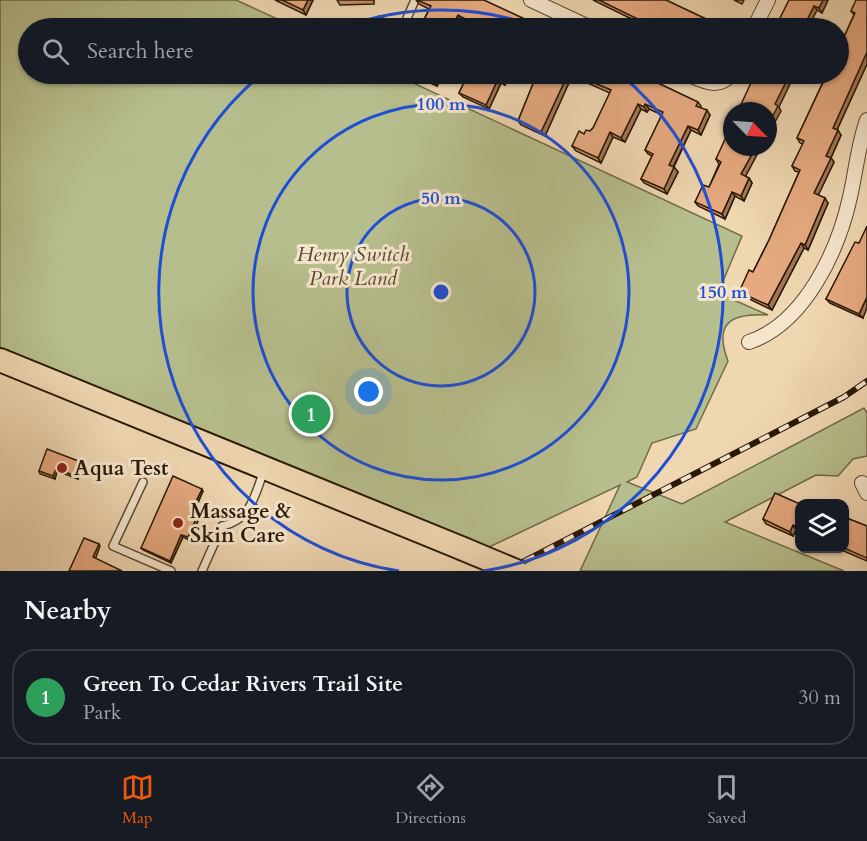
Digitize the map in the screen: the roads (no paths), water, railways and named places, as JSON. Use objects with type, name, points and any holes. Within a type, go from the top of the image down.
[{"type":"main road","points":[[0,360],[516,571]]},
{"type":"street","points":[[531,0],[570,18]]},
{"type":"street","points":[[759,18],[768,0]]},
{"type":"street","points":[[749,342],[772,332],[798,308],[829,256],[850,199],[859,143],[867,120]]},
{"type":"lane","points":[[407,18],[416,0]]},
{"type":"lane","points":[[202,571],[222,526],[234,523],[248,512],[265,468]]},
{"type":"lane","points":[[143,482],[113,546],[171,571]]},
{"type":"railway","points":[[505,571],[844,397],[867,381]]},
{"type":"place","name":"Green To Cedar Rivers Trail Site","points":[[311,414]]},
{"type":"place","name":"Aqua Test","points":[[62,468]]},
{"type":"place","name":"Massage & Skin Care","points":[[178,523]]},
{"type":"park label","name":"Henry Switch Park Land","points":[[353,266]]}]
